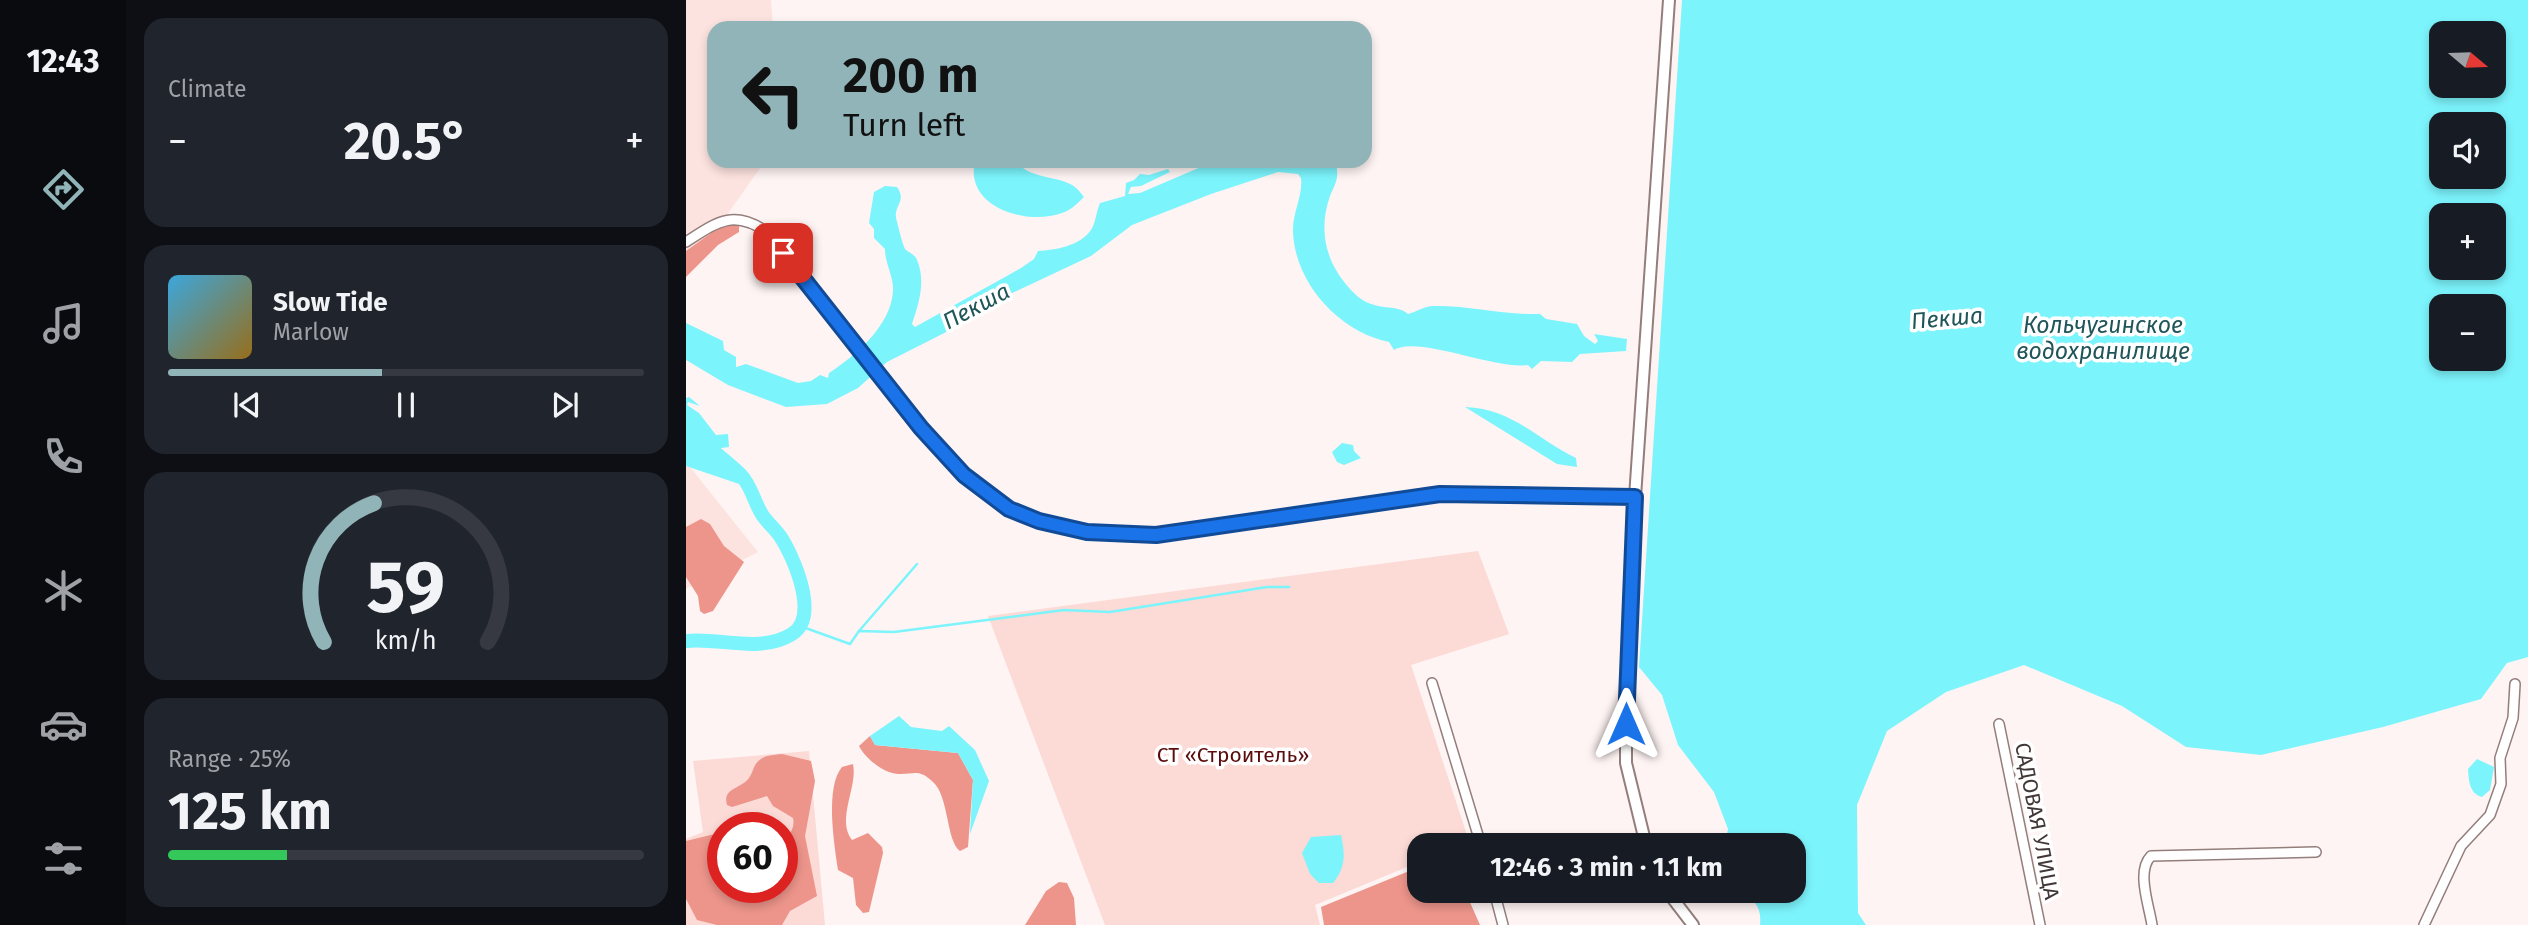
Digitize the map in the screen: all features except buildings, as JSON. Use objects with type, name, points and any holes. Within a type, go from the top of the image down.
[{"type":"main road","points":[[1643,833],[1626,763],[1627,666],[1635,497],[1669,0]]},
{"type":"main road","points":[[1676,903],[1693,925]]},
{"type":"street","points":[[686,242],[712,225],[731,219],[751,221],[767,232],[921,428],[984,492],[1009,509],[1039,521],[1087,532],[1156,535],[1440,494],[1635,497]]},
{"type":"street","points":[[1432,684],[1477,833]]},
{"type":"street","points":[[2424,925],[2461,846],[2490,815],[2501,784],[2500,758],[2514,718],[2515,684]]},
{"type":"street","name":"САДОВАЯ УЛИЦА","points":[[1999,724],[2040,925]]},
{"type":"street","points":[[2152,925],[2143,872],[2145,862],[2151,856],[2316,852]]},
{"type":"street","points":[[1497,903],[1503,925]]},
{"type":"shaded area","points":[[686,0],[771,0],[772,21],[707,21],[707,168],[760,168],[686,273]]},
{"type":"shaded area","points":[[734,223],[739,226],[739,232],[718,245],[686,277],[686,251],[721,226]]},
{"type":"shaded area","points":[[686,462],[758,552],[686,589]]},
{"type":"shaded area","points":[[701,519],[710,524],[724,546],[744,562],[713,611],[704,614],[700,611],[698,596],[686,577],[686,527]]},
{"type":"shaded area","points":[[870,736],[875,745],[958,753],[973,780],[968,847],[960,851],[955,846],[942,797],[933,782],[920,774],[892,773],[875,764],[859,746]]},
{"type":"shaded area","points":[[782,754],[811,761],[815,781],[805,836],[817,896],[790,911],[782,925],[717,925],[697,920],[686,899],[686,841],[707,836],[707,903],[798,903],[798,812],[783,812],[773,806],[767,796],[732,807],[727,805],[727,795],[746,782],[758,761]]},
{"type":"shaded area","points":[[853,764],[853,783],[846,822],[848,832],[852,840],[868,833],[882,847],[883,853],[869,912],[863,913],[856,905],[853,878],[838,870],[833,831],[832,801],[837,776],[842,767]]},
{"type":"shaded area","points":[[1407,872],[1407,903],[1470,903],[1480,925],[1324,925],[1321,907]]},
{"type":"shaded area","points":[[1059,882],[1067,883],[1074,898],[1076,925],[1025,925],[1046,891]]},
{"type":"green space","name":"СТ «Строитель»","points":[[1478,551],[1509,634],[1411,665],[1466,833],[1407,833],[1407,867],[1315,905],[1320,925],[1105,925],[988,616]]},
{"type":"green space","points":[[809,751],[825,925],[686,925],[686,839],[703,832],[693,761]]},
{"type":"water","name":"Кольчугинское водохранилище","points":[[1682,0],[2528,0],[2528,657],[2507,663],[2481,699],[2383,727],[2261,755],[2186,747],[2122,706],[2024,665],[1946,692],[1887,731],[1857,805],[1858,913],[1866,925],[1760,925],[1760,913],[1755,903],[1806,903],[1806,833],[1727,833],[1714,792],[1678,745],[1662,695],[1639,667]]},
{"type":"water","points":[[975,168],[1023,168],[1072,185],[1084,197],[1062,213],[1032,217],[1001,209],[988,201],[979,190],[974,177]]},
{"type":"water","points":[[1199,168],[1336,168],[1337,179],[1324,223],[1327,249],[1345,284],[1362,300],[1408,314],[1433,306],[1540,314],[1546,319],[1577,324],[1584,336],[1595,344],[1598,341],[1594,334],[1627,339],[1626,351],[1580,354],[1572,362],[1541,361],[1532,369],[1528,365],[1497,363],[1438,349],[1405,347],[1394,350],[1389,342],[1371,337],[1338,317],[1311,287],[1302,270],[1293,232],[1301,178],[1298,174],[1278,172],[1211,194],[1132,225],[1091,256],[1006,296],[968,321],[887,362],[858,388],[827,404],[786,407],[728,385],[686,360],[686,323],[723,341],[724,350],[736,357],[736,367],[746,364],[798,383],[811,381],[820,375],[828,378],[829,373],[870,339],[891,304],[893,286],[885,249],[874,238],[874,229],[869,223],[874,192],[885,186],[897,187],[900,192],[901,200],[896,218],[900,234],[905,249],[915,256],[920,268],[920,292],[912,324],[915,327],[1021,268],[1034,259],[1038,251],[1059,248],[1080,240],[1093,227],[1100,203],[1125,196],[1126,183],[1140,174],[1149,175],[1168,169],[1170,172],[1141,186],[1131,187],[1128,194],[1140,193]]},
{"type":"water","points":[[689,397],[700,406],[688,402],[687,405],[699,413],[716,435],[728,434],[729,447],[721,448],[721,463],[742,468],[753,485],[747,491],[742,485],[686,466],[686,398]]},
{"type":"water","points":[[1465,407],[1497,413],[1510,419],[1576,458],[1577,467],[1557,464]]},
{"type":"water","points":[[1342,443],[1353,445],[1354,451],[1361,458],[1344,465],[1337,462],[1332,452]]},
{"type":"water","points":[[899,716],[911,727],[942,731],[949,726],[975,750],[989,781],[970,834],[973,780],[958,753],[875,745],[870,736]]},
{"type":"water","points":[[2477,759],[2494,767],[2490,790],[2482,797],[2470,786],[2468,769]]},
{"type":"water","points":[[1341,835],[1344,854],[1340,871],[1333,883],[1319,883],[1310,874],[1302,853],[1311,837]]},
{"type":"waterway","name":"Пекша","points":[[686,429],[744,479],[760,511],[780,536],[792,558],[802,586],[804,601],[800,626],[780,640],[753,644],[686,641]]},
{"type":"waterway","points":[[859,631],[917,564]]},
{"type":"waterway","points":[[800,626],[850,644],[859,631],[894,632],[1064,610],[1110,612],[1267,587],[1289,587]]},
{"type":"route","points":[[783,253],[921,428],[964,475],[1009,509],[1039,521],[1087,532],[1156,535],[1392,498],[1440,494],[1495,492],[1635,497],[1626,724]]}]
